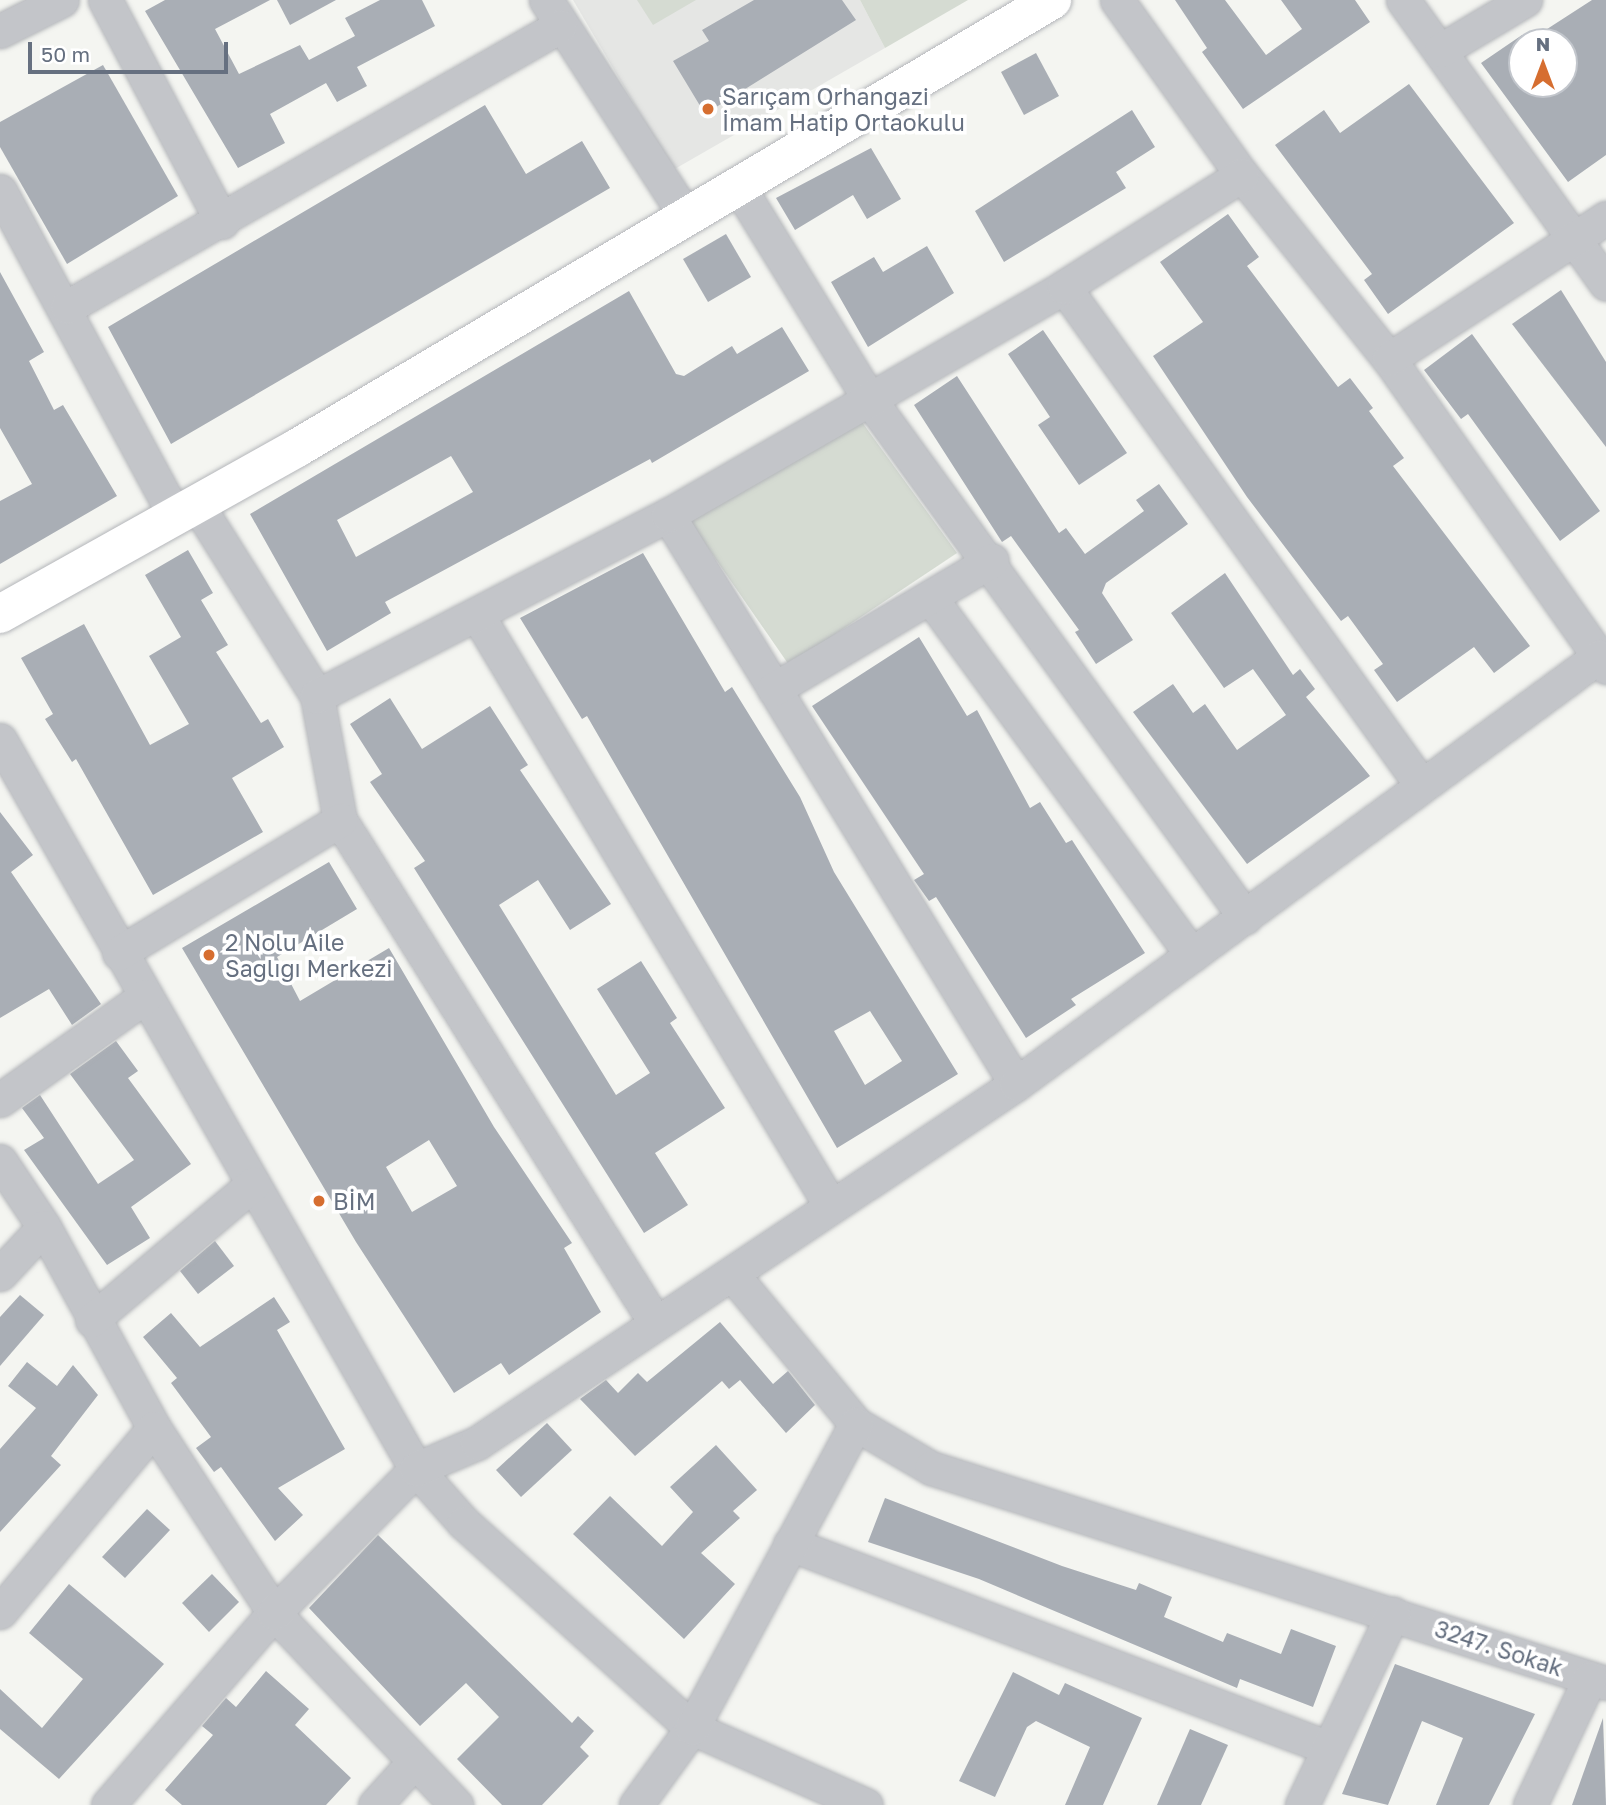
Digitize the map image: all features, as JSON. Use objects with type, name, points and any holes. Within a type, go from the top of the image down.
[{"type":"main road","points":[[0,614],[186,511],[1052,0]]},
{"type":"street","points":[[0,31],[62,0]]},
{"type":"street","points":[[105,0],[222,222]]},
{"type":"street","points":[[108,1805],[274,1613],[416,1469],[477,1443],[1016,1084],[1245,917],[1420,783],[1602,662],[1389,359],[1242,175],[1117,0]]},
{"type":"street","points":[[1403,0],[1606,284]]},
{"type":"street","points":[[1441,50],[1525,0]]},
{"type":"street","points":[[67,307],[222,222],[553,13],[685,215]]},
{"type":"street","points":[[317,696],[478,616],[668,515],[1064,288],[1242,175]]},
{"type":"street","points":[[737,184],[870,400],[992,561],[1245,917]]},
{"type":"street","points":[[0,191],[186,511],[317,696],[340,820],[655,1322]]},
{"type":"street","points":[[1389,359],[1573,236],[1606,218]]},
{"type":"street","points":[[1064,288],[1420,783]]},
{"type":"street","points":[[668,515],[1016,1084]]},
{"type":"street","points":[[774,689],[992,561]]},
{"type":"street","points":[[930,597],[1192,955]]},
{"type":"street","points":[[478,616],[831,1206]]},
{"type":"street","points":[[0,740],[119,953],[416,1469],[464,1522],[692,1728],[866,1805]]},
{"type":"street","points":[[119,953],[340,820]]},
{"type":"street","points":[[0,1100],[146,996]]},
{"type":"street","points":[[0,1161],[44,1227],[92,1320],[154,1428],[274,1613],[413,1763],[456,1805]]},
{"type":"street","points":[[92,1320],[253,1184]]},
{"type":"street","points":[[0,1274],[44,1227]]},
{"type":"street","points":[[636,1805],[692,1728],[856,1424],[732,1274]]},
{"type":"street","name":"3247. Sokak","points":[[856,1424],[932,1468],[1393,1613],[1598,1681]]},
{"type":"street","points":[[0,1612],[154,1428]]},
{"type":"street","points":[[790,1544],[1329,1748]]},
{"type":"street","points":[[1302,1805],[1393,1613]]},
{"type":"street","points":[[1530,1805],[1598,1681]]},
{"type":"street","points":[[374,1805],[413,1763]]},
{"type":"shaded area","name":"Sarıçam Orhangazi İmam Hatip Ortaokulu","points":[[573,0],[860,0],[885,48],[673,170]]},
{"type":"shaded area","points":[[637,0],[696,0],[653,25]]},
{"type":"shaded area","points":[[860,0],[968,0],[885,48]]},
{"type":"shaded area","points":[[859,418],[957,553],[789,665],[690,522]]},
{"type":"building","points":[[165,0],[270,0],[215,29],[239,74],[300,45],[309,60],[355,36],[345,18],[380,0],[422,0],[435,26],[357,67],[367,86],[337,102],[326,83],[270,114],[285,143],[238,168],[145,11]]},
{"type":"building","points":[[277,0],[336,0],[290,25]]},
{"type":"building","points":[[754,0],[842,0],[856,20],[705,114],[673,61],[709,41],[702,30]]},
{"type":"building","points":[[1175,0],[1225,0],[1266,55],[1302,29],[1281,0],[1355,0],[1370,22],[1243,109],[1202,52],[1207,48]]},
{"type":"building","points":[[1592,0],[1606,0],[1606,155],[1568,182],[1481,63],[1508,45],[1508,98],[1578,98],[1578,28],[1549,28]]},
{"type":"building","points":[[1036,53],[1059,96],[1024,115],[1001,72]]},
{"type":"building","points":[[103,65],[178,196],[67,264],[0,147],[0,122]]},
{"type":"building","points":[[1409,84],[1514,223],[1388,314],[1364,280],[1372,274],[1275,145],[1324,110],[1340,133]]},
{"type":"building","points":[[485,105],[526,174],[582,141],[610,188],[171,444],[108,327]]},
{"type":"building","points":[[1132,110],[1155,147],[1116,172],[1126,188],[1004,262],[975,211]]},
{"type":"building","points":[[871,148],[901,199],[867,219],[853,195],[795,230],[776,198]]},
{"type":"building","points":[[1228,214],[1259,257],[1247,266],[1338,387],[1350,378],[1373,408],[1369,411],[1404,458],[1393,466],[1530,646],[1494,673],[1474,647],[1397,702],[1374,670],[1383,664],[1348,616],[1341,621],[1247,497],[1153,356],[1203,322],[1160,262]]},
{"type":"building","points":[[726,234],[751,277],[708,302],[683,259]]},
{"type":"building","points":[[927,246],[954,293],[868,347],[831,282],[874,257],[883,272]]},
{"type":"building","points":[[0,272],[44,352],[29,361],[54,410],[63,405],[117,496],[0,564],[0,501],[32,484],[0,428]]},
{"type":"building","points":[[1561,290],[1606,362],[1606,447],[1512,324]]},
{"type":"building","points":[[629,291],[676,374],[684,376],[732,346],[737,354],[782,327],[809,371],[652,463],[650,459],[385,602],[391,613],[327,651],[250,514]],"holes":[[[451,456],[473,492],[356,557],[337,520]]]},
{"type":"building","points":[[1043,330],[1127,453],[1079,485],[1038,425],[1050,417],[1008,354]]},
{"type":"building","points":[[1472,334],[1600,511],[1560,541],[1468,414],[1461,419],[1424,370]]},
{"type":"building","points":[[957,376],[1059,533],[1066,528],[1085,554],[1144,511],[1136,500],[1159,484],[1188,524],[1106,583],[1102,593],[1133,640],[1096,664],[1075,632],[1079,630],[1011,536],[1002,542],[914,405]]},
{"type":"building","points":[[188,550],[213,593],[201,600],[228,645],[216,652],[261,723],[268,719],[284,747],[232,778],[263,832],[153,895],[76,759],[72,762],[45,719],[53,714],[21,658],[84,624],[150,745],[189,724],[149,656],[181,637],[145,575]]},
{"type":"building","points":[[643,553],[725,692],[732,687],[800,797],[834,872],[958,1074],[837,1148],[587,716],[582,719],[520,618]],"holes":[[[870,1011],[902,1061],[865,1085],[834,1031]]]},
{"type":"building","points":[[1225,573],[1293,675],[1300,669],[1315,689],[1306,697],[1370,776],[1247,864],[1133,712],[1173,684],[1193,713],[1205,704],[1237,750],[1286,715],[1253,669],[1224,688],[1171,613]]},
{"type":"building","points":[[919,637],[967,716],[977,710],[1030,808],[1040,802],[1066,843],[1072,840],[1145,953],[1071,999],[1076,1005],[1026,1038],[936,897],[929,901],[914,880],[924,874],[812,706]]},
{"type":"building","points":[[390,698],[422,749],[490,706],[528,765],[520,770],[611,904],[570,930],[538,880],[499,905],[616,1095],[650,1073],[597,989],[641,961],[677,1018],[670,1023],[725,1108],[655,1153],[688,1205],[644,1233],[414,868],[425,861],[370,782],[382,774],[350,724]]},
{"type":"building","points":[[0,812],[33,855],[11,872],[101,1004],[72,1025],[49,989],[0,1018]]},
{"type":"building","points":[[329,862],[357,909],[277,957],[300,1001],[389,948],[494,1127],[572,1243],[564,1248],[601,1312],[509,1375],[501,1363],[454,1393],[356,1242],[182,948]],"holes":[[[429,1140],[457,1186],[412,1212],[386,1167]]]},
{"type":"building","points":[[116,1041],[138,1071],[128,1078],[191,1164],[131,1207],[150,1238],[107,1265],[24,1150],[44,1138],[22,1108],[40,1095],[98,1184],[134,1160],[70,1074]]},
{"type":"building","points":[[215,1241],[234,1266],[198,1294],[180,1271]]},
{"type":"building","points":[[20,1295],[44,1315],[0,1366],[0,1317]]},
{"type":"building","points":[[274,1297],[290,1322],[277,1330],[345,1449],[278,1488],[303,1515],[275,1541],[221,1467],[214,1472],[196,1448],[211,1437],[171,1383],[177,1378],[143,1337],[171,1313],[200,1347]]},
{"type":"building","points":[[720,1322],[773,1384],[788,1371],[815,1405],[786,1433],[740,1380],[729,1389],[722,1381],[635,1456],[580,1399],[606,1380],[618,1393],[638,1373],[647,1382]]},
{"type":"building","points":[[27,1362],[57,1386],[73,1365],[98,1395],[51,1456],[61,1465],[0,1532],[0,1449],[36,1408],[8,1386]]},
{"type":"building","points":[[547,1423],[572,1450],[521,1497],[496,1470]]},
{"type":"building","points":[[716,1445],[757,1490],[733,1511],[740,1518],[701,1553],[735,1584],[684,1639],[573,1534],[610,1496],[662,1546],[693,1512],[670,1487]]},
{"type":"building","points":[[885,1498],[1062,1566],[1136,1590],[1139,1583],[1172,1597],[1164,1617],[1223,1642],[1227,1633],[1281,1654],[1291,1629],[1336,1646],[1313,1707],[1240,1679],[1237,1688],[979,1579],[868,1542]]},
{"type":"building","points":[[147,1509],[170,1530],[125,1578],[102,1557]]},
{"type":"building","points":[[378,1535],[572,1723],[578,1716],[594,1731],[580,1747],[589,1756],[542,1805],[502,1805],[457,1759],[499,1717],[466,1683],[420,1726],[309,1608]]},
{"type":"building","points":[[212,1574],[239,1602],[209,1632],[182,1603]]},
{"type":"building","points":[[69,1584],[164,1664],[59,1779],[0,1729],[0,1689],[42,1728],[83,1679],[29,1633]]},
{"type":"building","points":[[1395,1664],[1535,1714],[1489,1805],[1436,1805],[1463,1738],[1422,1721],[1388,1805],[1342,1794]]},
{"type":"building","points":[[266,1671],[309,1709],[295,1725],[351,1778],[326,1805],[182,1805],[165,1790],[213,1735],[202,1726],[226,1698],[236,1707]]},
{"type":"building","points":[[1013,1672],[1059,1695],[1065,1683],[1142,1718],[1103,1805],[1065,1805],[1090,1747],[1036,1721],[1027,1727],[995,1797],[959,1781]]},
{"type":"building","points":[[1603,1718],[1606,1805],[1572,1805]]},
{"type":"building","points":[[1190,1729],[1228,1745],[1201,1805],[1157,1805]]},
{"type":"place","name":"Sarıçam Orhangazi İmam Hatip Ortaokulu","points":[[708,109]]},
{"type":"place","name":"2 Nolu Aile Saglıgı Merkezi","points":[[209,955]]},
{"type":"place","name":"BİM","points":[[319,1201]]}]
